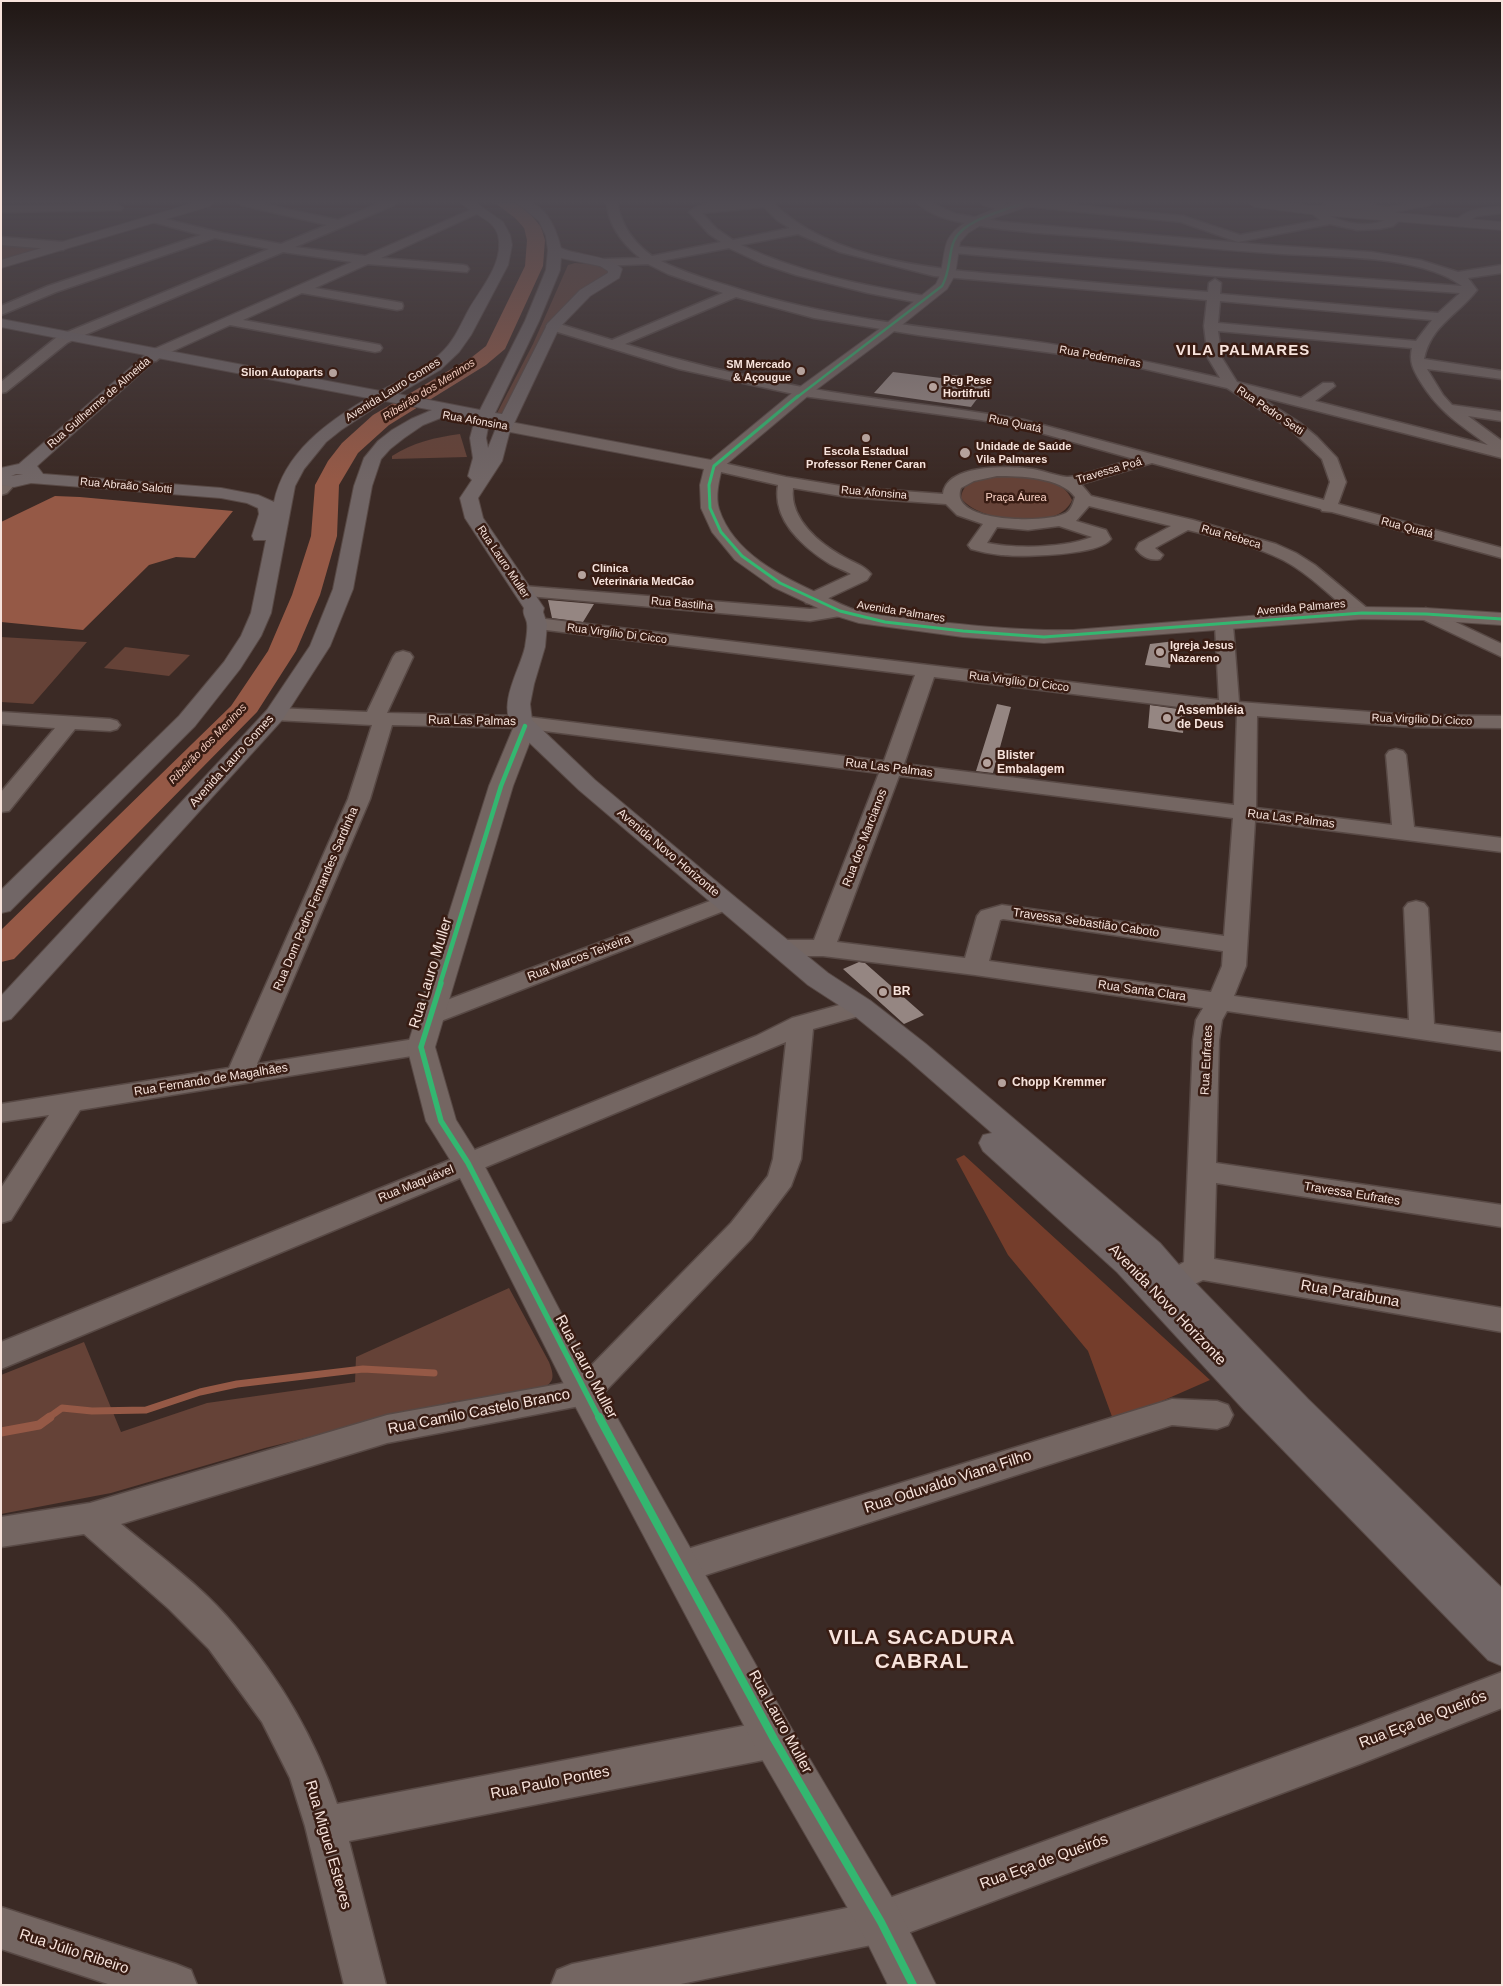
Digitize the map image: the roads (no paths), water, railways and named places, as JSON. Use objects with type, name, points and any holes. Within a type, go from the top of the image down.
[{"type":"main road","name":"Avenida Lauro Gomes","points":[[1,905],[187,721],[234,666],[251,636],[261,613],[286,486],[315,442],[333,428],[385,400],[442,360],[459,343],[484,296]]},
{"type":"main road","points":[[458,428],[483,419],[497,394],[542,296]]},
{"type":"main road","points":[[474,490],[493,461],[506,423],[553,326],[582,296]]},
{"type":"main road","name":"Rua Afonsina","points":[[1,323],[66,338],[506,423]]},
{"type":"main road","name":"Rua Afonsina","points":[[1,328],[66,338]]},
{"type":"main road","name":"Rua Guilherme de Almeida","points":[[27,473],[154,355]]},
{"type":"main road","points":[[435,410],[480,404],[497,394]]},
{"type":"main road","name":"Avenida Lauro Gomes","points":[[1,1013],[275,714],[320,646],[343,589],[364,486],[373,458],[398,434],[435,410]]},
{"type":"main road","name":"Rua Lauro Muller","points":[[483,419],[478,438],[482,458],[474,490],[469,498],[474,518],[534,608],[533,612],[537,624],[535,647],[523,684],[519,704],[523,724]]},
{"type":"main road","points":[[373,458],[421,438]]},
{"type":"main road","points":[[3,481],[12,470],[27,473]]},
{"type":"main road","name":"Avenida Lauro Gomes","points":[[221,493],[266,490],[294,472]]},
{"type":"main road","name":"Rua Abraão Salotti","points":[[27,473],[221,493]]},
{"type":"main road","points":[[1,884],[170,719],[206,680],[235,635],[249,599],[268,510],[267,505],[258,501],[221,493]]},
{"type":"main road","name":"Avenida Novo Horizonte","points":[[523,724],[587,785],[818,979],[963,1116],[1129,1262],[1257,1400],[1502,1647]]},
{"type":"main road","name":"Avenida Novo Horizonte","points":[[851,1010],[916,1051],[1148,1252],[1186,1275],[1295,1409],[1502,1615]]},
{"type":"street","points":[[1,310],[36,296]]},
{"type":"street","points":[[1,389],[66,338],[168,296]]},
{"type":"street","name":"Rua Guilherme de Almeida","points":[[154,355],[285,296]]},
{"type":"street","points":[[338,296],[397,306]]},
{"type":"street","points":[[611,344],[728,296]]},
{"type":"street","name":"Rua Pederneiras","points":[[743,296],[784,308],[890,328],[1093,354],[1232,385],[1502,453]]},
{"type":"street","points":[[899,296],[925,300]]},
{"type":"street","points":[[714,466],[804,392],[930,296]]},
{"type":"street","points":[[1188,296],[1441,317]]},
{"type":"street","points":[[1465,296],[1441,317],[1420,346],[1417,359],[1420,369],[1437,397],[1448,409],[1502,448]]},
{"type":"street","name":"Rua Pedro Setti","points":[[1215,298],[1211,326],[1215,358],[1232,385],[1294,426],[1312,440],[1329,458],[1334,467],[1338,482],[1337,490],[1328,508]]},
{"type":"street","points":[[227,321],[375,348]]},
{"type":"street","name":"Rua Quatá","points":[[553,326],[679,365],[804,392],[1000,420],[1502,553]]},
{"type":"street","points":[[1211,326],[1420,346]]},
{"type":"street","points":[[1419,364],[1502,375]]},
{"type":"street","points":[[1303,403],[1328,386]]},
{"type":"street","points":[[1448,409],[1502,417]]},
{"type":"street","name":"Rua Afonsina","points":[[506,423],[786,482],[875,495],[951,499]]},
{"type":"street","name":"Travessa Poá","points":[[1067,483],[1150,459]]},
{"type":"street","name":"Avenida Palmares","points":[[714,466],[709,485],[710,508],[721,532],[742,556],[761,571],[812,599],[859,618],[912,625],[1044,637],[1120,634],[1362,613],[1426,614],[1502,619]]},
{"type":"street","points":[[997,471],[1028,472],[1049,476],[1067,483],[1078,491],[1082,499],[1082,505],[1078,511],[1060,521],[1028,525],[992,522],[961,510],[951,499],[951,492],[954,486],[961,480],[997,471]]},
{"type":"street","points":[[786,482],[783,496],[790,517],[800,530],[819,549],[862,574],[812,599]]},
{"type":"street","name":"Rua Rebeca","points":[[1082,499],[1244,539],[1290,557],[1309,569],[1362,613]]},
{"type":"street","points":[[992,522],[977,545],[991,549],[1032,551],[1074,547],[1102,539],[1100,534],[1094,531],[1060,521]]},
{"type":"street","points":[[1154,555],[1145,547],[1187,524]]},
{"type":"street","name":"Rua Bastilha","points":[[523,591],[799,614],[822,614],[840,611]]},
{"type":"street","points":[[1426,614],[1502,651]]},
{"type":"street","name":"Rua Virgílio Di Cicco","points":[[537,624],[1238,708],[1411,722],[1502,722]]},
{"type":"street","name":"Rua Eufrates","points":[[1186,1275],[1203,1171],[1208,1020],[1219,1002],[1234,966],[1244,813],[1238,708],[1224,625]]},
{"type":"street","name":"Rua Dom Pedro Fernandes Sardinha","points":[[240,1076],[359,799],[379,719],[403,657]]},
{"type":"street","name":"Rua dos Marcianos","points":[[823,948],[892,769],[926,671]]},
{"type":"street","name":"Rua Las Palmas","points":[[275,714],[523,724],[1502,845]]},
{"type":"street","points":[[1,718],[110,725]]},
{"type":"street","points":[[1,806],[69,723]]},
{"type":"street","name":"Rua Lauro Muller","points":[[523,724],[501,786],[427,1031],[441,1121],[468,1163],[585,1392],[774,1739],[881,1922],[913,1985]]},
{"type":"street","points":[[1396,755],[1404,833]]},
{"type":"street","name":"Rua Marcos Teixeira","points":[[427,1031],[726,902]]},
{"type":"street","points":[[1416,908],[1422,1030]]},
{"type":"street","name":"Travessa Sebastião Caboto","points":[[975,967],[989,916],[1002,912],[1236,944]]},
{"type":"street","name":"Rua Santa Clara","points":[[781,948],[823,948],[975,967],[1502,1042]]},
{"type":"street","name":"Rua Maquiável","points":[[1,1356],[765,1042],[801,1024],[851,1010]]},
{"type":"street","name":"Rua Camilo Castelo Branco","points":[[1,1532],[90,1518],[387,1429],[585,1392],[741,1231],[781,1179],[787,1159],[801,1024]]},
{"type":"street","name":"Rua Fernando de Magalhães","points":[[1,1113],[240,1076],[427,1031]]},
{"type":"street","points":[[1,1212],[71,1103]]},
{"type":"street","name":"Travessa Eufrates","points":[[1203,1171],[1502,1216]]},
{"type":"street","name":"Rua Paraibuna","points":[[1186,1275],[1502,1320]]},
{"type":"street","name":"Rua Oduvaldo Viana Filho","points":[[681,1567],[1172,1412],[1217,1416]]},
{"type":"street","name":"Rua Miguel Esteves","points":[[90,1518],[182,1597],[222,1637],[275,1709],[307,1772],[325,1826],[365,1985]]},
{"type":"street","name":"Rua Eça de Queirós","points":[[572,1985],[881,1922],[1360,1745],[1502,1690]]},
{"type":"street","name":"Rua Paulo Pontes","points":[[325,1826],[774,1739]]},
{"type":"street","name":"Rua Júlio Ribeiro","points":[[1,1928],[176,1985]]},
{"type":"waterway","name":"Ribeirão dos Meninos","points":[[1,951],[242,712],[282,651],[306,595],[324,536],[327,485],[340,461],[350,448],[381,420],[479,361],[495,349],[520,296]]},
{"type":"waterway","points":[[48,1418],[62,1408],[92,1411],[146,1410],[200,1392],[237,1384],[363,1369],[434,1373]]},
{"type":"waterway","points":[[1,1432],[39,1425],[50,1417]]},
{"type":"place","name":"SM Mercado & Açougue","points":[[801,371]]},
{"type":"place","name":"Slion Autoparts","points":[[333,373]]},
{"type":"place","name":"Peg Pese Hortifruti","points":[[933,387]]},
{"type":"place","name":"Escola Estadual Professor Rener Caran","points":[[866,438]]},
{"type":"place","name":"Unidade de Saúde Vila Palmares","points":[[965,453]]},
{"type":"place","name":"Clínica Veterinária MedCão","points":[[582,575]]},
{"type":"place","name":"Igreja Jesus Nazareno","points":[[1160,652]]},
{"type":"place","name":"Assembléia de Deus","points":[[1167,718]]},
{"type":"place","name":"Blister Embalagem","points":[[987,763]]},
{"type":"place","name":"BR","points":[[883,992]]},
{"type":"place","name":"Chopp Kremmer","points":[[1002,1083]]},
{"type":"district","name":"VILA PALMARES","points":[[1243,351]]},
{"type":"district","name":"VILA SACADURA CABRAL","points":[[922,1650]]},
{"type":"park label","name":"Praça Áurea","points":[[1016,498]]}]
